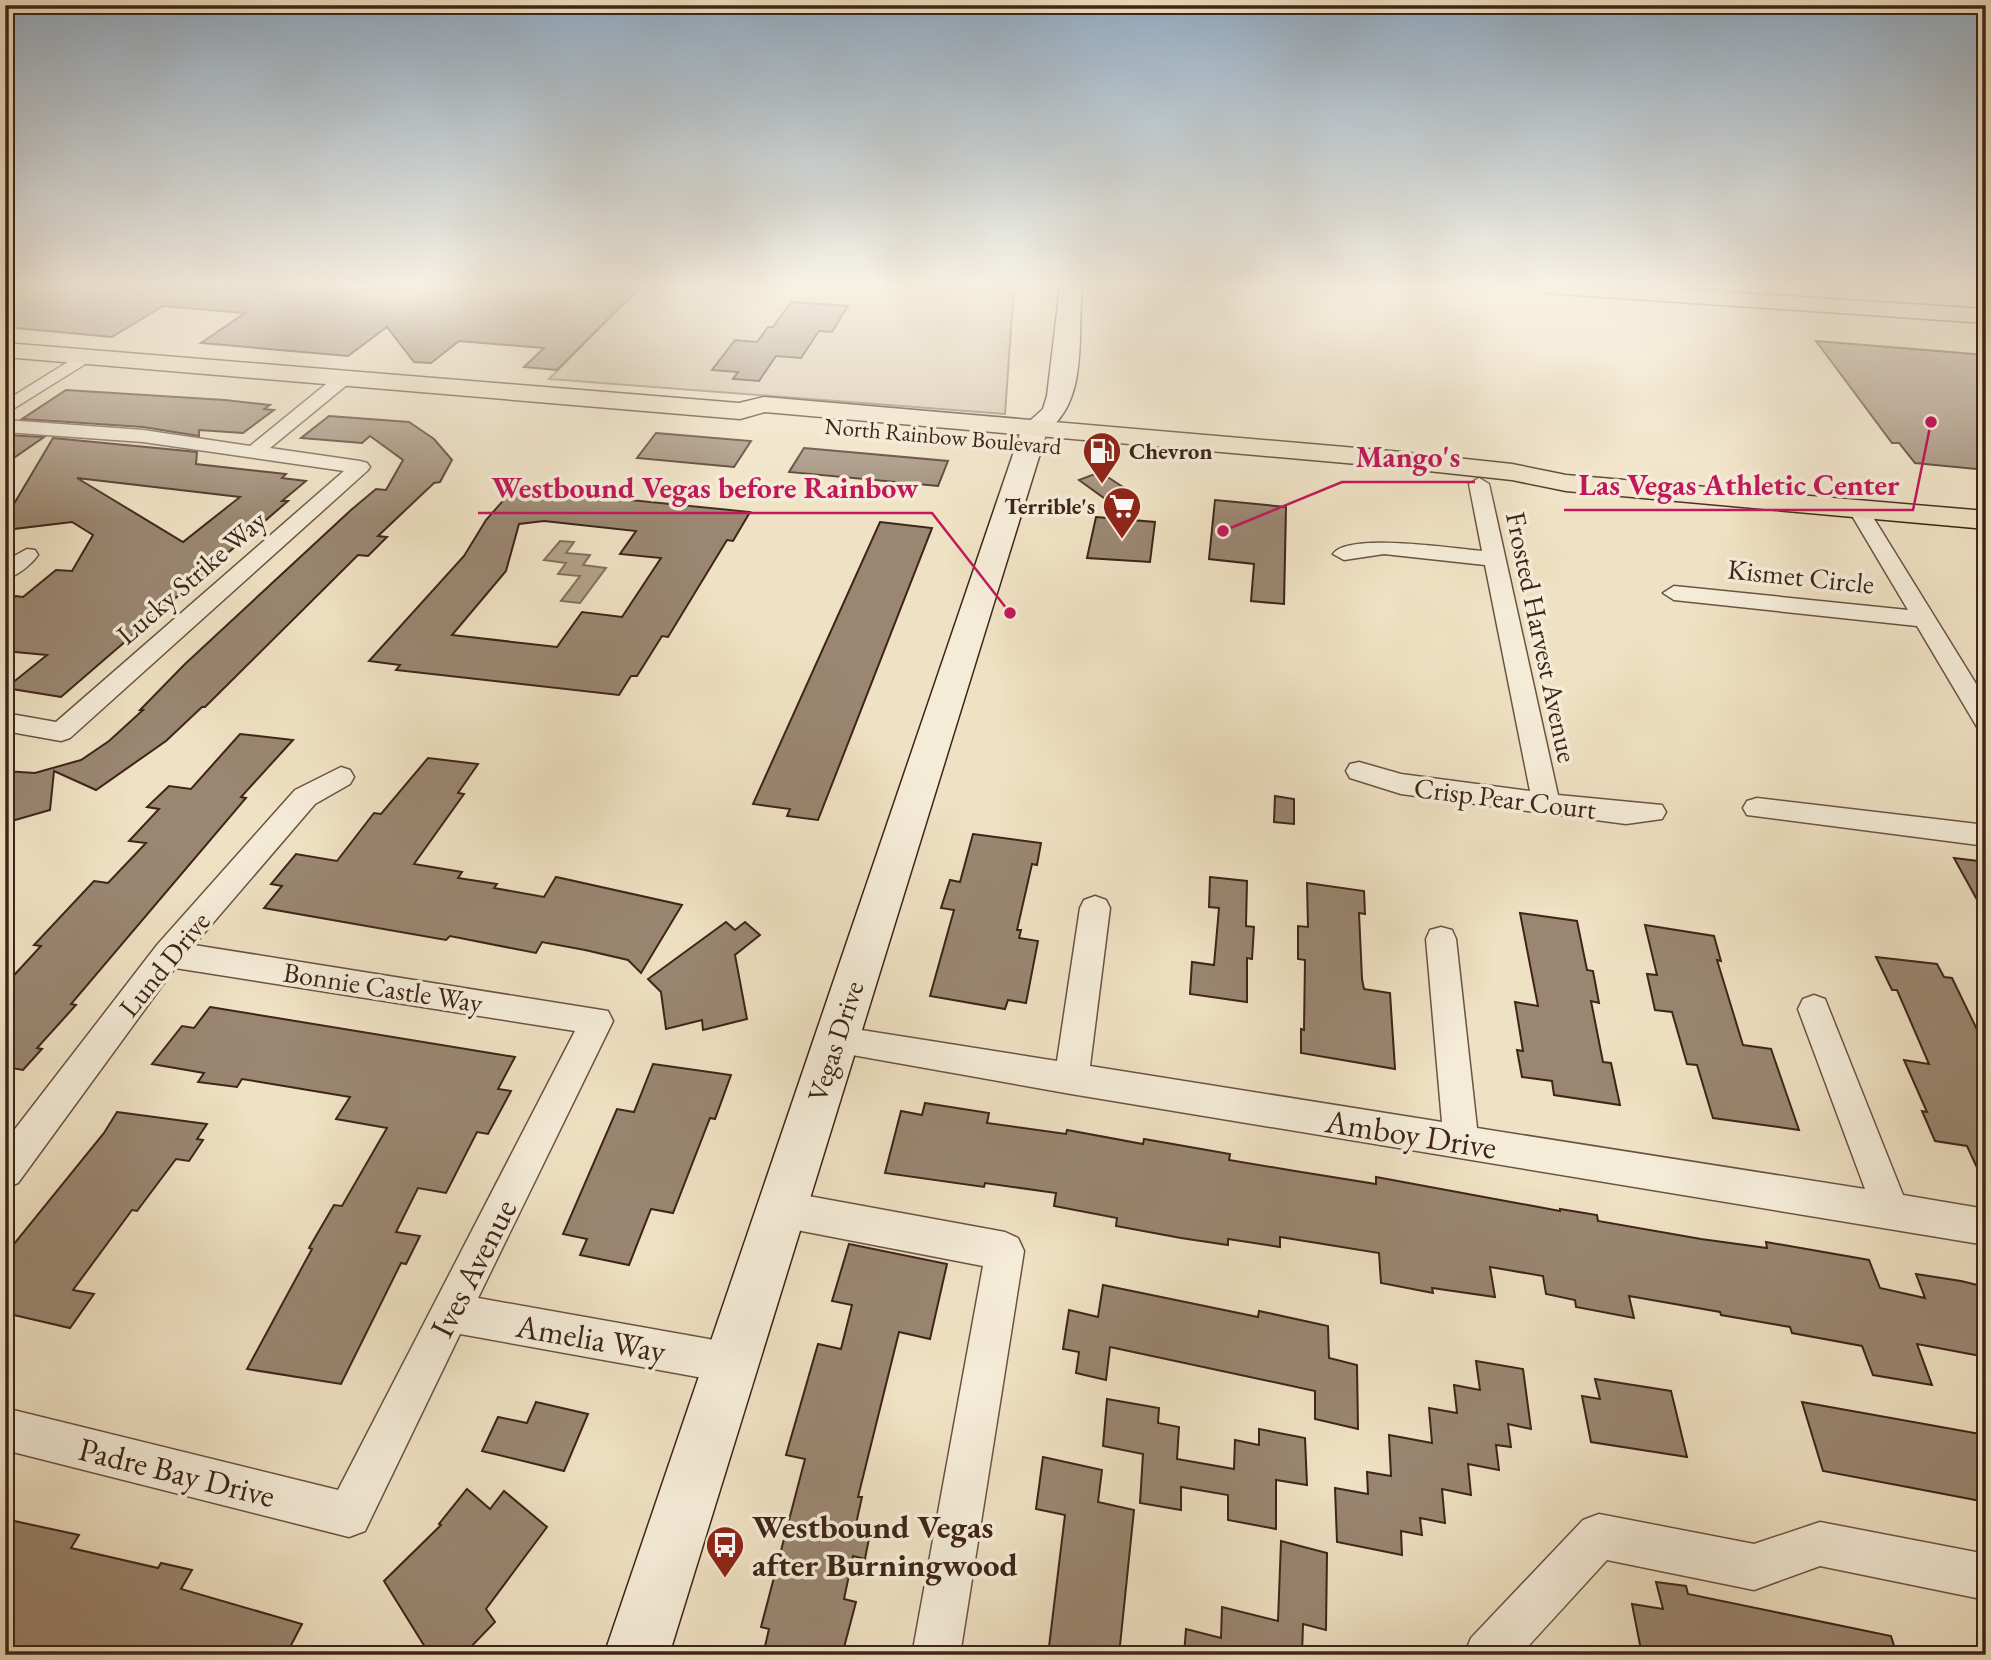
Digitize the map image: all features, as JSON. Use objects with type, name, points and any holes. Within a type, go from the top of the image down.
[{"type":"main road","name":"North Rainbow Boulevard","points":[[175,364],[740,411],[764,404],[1485,469],[1566,483],[1986,520]]},
{"type":"main road","points":[[1040,370],[1046,364]]},
{"type":"main road","name":"Vegas Drive","points":[[636,1655],[836,1040],[1030,427],[1054,412],[1066,373],[1066,364]]},
{"type":"main road","name":"North Rainbow Boulevard","points":[[1030,427],[1479,484],[1508,487],[1566,483]]},
{"type":"street","points":[[5,409],[71,364]]},
{"type":"street","points":[[5,426],[143,436],[256,450],[342,380]]},
{"type":"street","name":"Lucky Strike Way","points":[[5,722],[61,732],[360,467],[256,450]]},
{"type":"street","name":"Frosted Harvest Avenue","points":[[1479,484],[1546,801]]},
{"type":"street","points":[[1858,509],[1986,721]]},
{"type":"street","points":[[1344,554],[1384,548],[1495,559]]},
{"type":"street","points":[[5,572],[27,555]]},
{"type":"street","name":"Kismet Circle","points":[[1674,593],[1922,619]]},
{"type":"street","name":"Crisp Pear Court","points":[[1360,771],[1401,784],[1546,801],[1626,814],[1652,812]]},
{"type":"street","name":"Lund Drive","points":[[5,1171],[168,954],[305,797],[341,777]]},
{"type":"street","points":[[1757,808],[1986,836]]},
{"type":"street","points":[[1071,1079],[1095,908]]},
{"type":"street","points":[[1441,939],[1461,1142]]},
{"type":"street","name":"Bonnie Castle Way","points":[[168,954],[597,1021]]},
{"type":"street","points":[[1814,1009],[1891,1211]]},
{"type":"street","name":"Ives Avenue","points":[[349,1516],[597,1021]]},
{"type":"street","name":"Amboy Drive","points":[[836,1040],[1986,1227]]},
{"type":"street","points":[[781,1209],[1005,1251],[936,1655]]},
{"type":"street","name":"Amelia Way","points":[[451,1313],[731,1363]]},
{"type":"street","name":"Padre Bay Drive","points":[[5,1429],[349,1516]]},
{"type":"street","points":[[1488,1655],[1599,1535],[1754,1567],[1820,1544],[1986,1577]]},
{"type":"shaded area","points":[[564,364],[1009,364],[1005,414],[549,379]]},
{"type":"shaded area","points":[[560,541],[574,542],[566,553],[590,555],[583,565],[606,568],[580,603],[561,601],[580,576],[558,574],[566,563],[544,560]]},
{"type":"building","points":[[527,364],[563,364],[557,370],[524,367]]},
{"type":"building","points":[[716,364],[770,364],[759,381],[733,379],[738,372],[712,370]]},
{"type":"building","points":[[1833,364],[1986,364],[1986,470],[1915,463],[1899,443],[1892,443]]},
{"type":"building","points":[[66,390],[225,400],[270,405],[264,409],[274,410],[243,433],[199,430],[199,436],[143,427],[22,419]]},
{"type":"building","points":[[329,416],[409,422],[434,439],[452,460],[440,482],[434,483],[378,536],[387,537],[368,556],[358,555],[205,707],[166,741],[96,790],[54,771],[50,810],[5,823],[5,771],[35,773],[81,760],[109,741],[143,710],[140,710],[185,664],[351,510],[376,489],[386,490],[403,460],[370,436],[362,443],[301,438]]},
{"type":"building","points":[[656,433],[751,441],[734,467],[637,458]]},
{"type":"building","points":[[5,435],[44,437],[5,464]]},
{"type":"building","points":[[53,438],[197,452],[196,464],[286,474],[282,478],[306,481],[282,501],[288,501],[61,697],[6,688],[47,655],[5,651],[5,605],[16,596],[23,597],[56,570],[72,571],[93,535],[72,522],[5,530],[5,519]],"holes":[[[77,478],[240,497],[183,542]]]},
{"type":"building","points":[[804,448],[948,461],[938,486],[789,472]]},
{"type":"building","points":[[1100,472],[1126,489],[1104,498],[1079,480]]},
{"type":"building","points":[[509,494],[600,497],[750,512],[733,541],[727,540],[668,637],[662,636],[637,676],[631,676],[619,695],[396,670],[400,665],[369,661],[464,556],[486,520]],"holes":[[[544,521],[636,531],[620,554],[661,558],[622,617],[582,612],[557,647],[452,635],[506,571],[519,524]]]},
{"type":"building","points":[[1215,500],[1286,507],[1284,604],[1251,601],[1254,564],[1209,559]]},
{"type":"building","name":"Terrible's","points":[[1096,517],[1155,522],[1150,562],[1087,558]]},
{"type":"building","points":[[880,522],[932,528],[818,820],[787,816],[790,809],[753,804]]},
{"type":"building","points":[[240,734],[293,740],[241,797],[246,798],[71,1004],[76,1005],[37,1048],[42,1049],[23,1070],[5,1067],[5,985],[41,946],[34,945],[94,881],[108,883],[146,843],[129,841],[159,809],[147,807],[169,786],[191,789]]},
{"type":"building","points":[[428,758],[478,764],[458,793],[464,794],[414,864],[462,872],[458,878],[497,884],[494,888],[544,897],[556,877],[682,905],[641,973],[628,960],[542,942],[536,953],[450,936],[446,940],[264,908],[282,886],[271,884],[296,854],[337,861],[374,813],[381,814]]},
{"type":"building","points":[[1275,796],[1294,799],[1294,824],[1274,822]]},
{"type":"building","points":[[973,834],[1041,843],[1037,865],[1032,864],[1017,930],[1021,930],[1019,938],[1038,941],[1026,1003],[1008,1000],[1005,1009],[930,996],[954,910],[941,908],[950,880],[960,882]]},
{"type":"building","points":[[1954,858],[1986,862],[1986,916]]},
{"type":"building","points":[[1210,877],[1247,881],[1246,926],[1254,927],[1252,959],[1247,958],[1247,1002],[1190,994],[1192,962],[1214,965],[1219,908],[1209,907]]},
{"type":"building","points":[[1307,883],[1364,891],[1365,914],[1359,913],[1362,979],[1364,989],[1390,993],[1395,1069],[1301,1053],[1305,960],[1298,959],[1298,926],[1308,927]]},
{"type":"building","points":[[1520,913],[1577,921],[1587,970],[1593,971],[1599,1003],[1591,1001],[1603,1062],[1611,1063],[1620,1105],[1554,1095],[1552,1081],[1522,1077],[1517,1050],[1523,1051],[1515,1002],[1538,1006]]},
{"type":"building","points":[[726,922],[735,930],[745,922],[760,935],[735,955],[747,1019],[703,1030],[702,1020],[666,1029],[661,992],[648,979]]},
{"type":"building","points":[[1645,925],[1714,936],[1721,961],[1717,960],[1743,1045],[1771,1049],[1799,1130],[1713,1118],[1697,1065],[1687,1064],[1672,1012],[1655,1010],[1647,974],[1657,975]]},
{"type":"building","points":[[1876,957],[1937,964],[1944,977],[1952,978],[1986,1048],[1986,1187],[1967,1146],[1935,1141],[1922,1111],[1927,1112],[1904,1060],[1929,1064],[1897,990],[1892,990]]},
{"type":"building","points":[[210,1007],[515,1057],[498,1089],[511,1091],[488,1134],[477,1132],[446,1193],[418,1188],[396,1232],[420,1236],[406,1264],[401,1263],[341,1384],[247,1369],[312,1249],[309,1248],[334,1205],[342,1206],[387,1128],[336,1119],[350,1097],[242,1079],[237,1087],[198,1082],[204,1073],[152,1064],[182,1026],[194,1028]]},
{"type":"building","points":[[653,1064],[731,1075],[715,1119],[710,1118],[673,1213],[651,1209],[629,1265],[580,1255],[587,1239],[563,1234],[617,1109],[634,1112]]},
{"type":"building","points":[[925,1103],[989,1113],[987,1123],[1066,1134],[1067,1130],[1143,1144],[1144,1139],[1230,1154],[1229,1160],[1376,1184],[1376,1177],[1560,1211],[1597,1215],[1598,1221],[1701,1239],[1767,1248],[1766,1242],[1869,1260],[1880,1288],[1925,1298],[1916,1274],[1961,1281],[1986,1287],[1986,1357],[1917,1344],[1932,1385],[1873,1375],[1862,1346],[1792,1333],[1790,1327],[1629,1296],[1634,1318],[1576,1307],[1575,1300],[1546,1294],[1543,1276],[1490,1267],[1495,1297],[1432,1288],[1433,1293],[1381,1283],[1379,1253],[1280,1237],[1280,1247],[1228,1239],[1228,1245],[1181,1238],[1116,1226],[1117,1218],[1054,1206],[1056,1193],[985,1183],[984,1187],[885,1173],[901,1111],[922,1115]]},
{"type":"building","points":[[117,1112],[207,1124],[197,1139],[203,1140],[189,1161],[176,1159],[137,1211],[132,1210],[73,1290],[94,1294],[70,1328],[5,1313],[5,1255],[104,1133]]},
{"type":"building","points":[[849,1244],[947,1264],[930,1339],[899,1332],[858,1497],[862,1497],[856,1524],[871,1528],[865,1559],[853,1556],[844,1599],[856,1602],[842,1655],[763,1655],[769,1629],[761,1627],[805,1459],[786,1455],[818,1344],[841,1349],[852,1305],[832,1301]]},
{"type":"building","points":[[1103,1285],[1258,1317],[1259,1311],[1328,1326],[1329,1358],[1357,1365],[1358,1429],[1315,1419],[1315,1391],[1110,1347],[1106,1380],[1076,1373],[1079,1352],[1063,1349],[1069,1310],[1098,1317]]},
{"type":"building","points":[[1476,1361],[1523,1369],[1531,1429],[1508,1424],[1511,1447],[1496,1445],[1499,1470],[1468,1464],[1471,1495],[1442,1489],[1445,1523],[1420,1518],[1422,1535],[1401,1531],[1402,1555],[1337,1542],[1335,1488],[1368,1494],[1367,1472],[1391,1476],[1389,1435],[1432,1443],[1429,1408],[1457,1413],[1454,1385],[1480,1390]]},
{"type":"building","points":[[1595,1379],[1671,1391],[1687,1457],[1591,1442],[1582,1396],[1600,1399]]},
{"type":"building","points":[[1107,1399],[1159,1408],[1158,1423],[1179,1427],[1177,1459],[1234,1469],[1235,1440],[1259,1445],[1259,1429],[1305,1438],[1307,1485],[1276,1480],[1276,1529],[1228,1520],[1228,1495],[1181,1487],[1181,1510],[1140,1503],[1143,1454],[1103,1446]]},
{"type":"building","points":[[536,1402],[588,1414],[564,1471],[482,1451],[498,1417],[527,1423]]},
{"type":"building","points":[[1802,1402],[1986,1435],[1986,1502],[1823,1471]]},
{"type":"building","points":[[1043,1457],[1102,1470],[1098,1502],[1134,1510],[1119,1655],[1048,1655],[1065,1515],[1036,1509]]},
{"type":"building","points":[[467,1489],[490,1509],[504,1491],[547,1527],[486,1609],[495,1622],[463,1655],[430,1655],[384,1581],[441,1525],[439,1524]]},
{"type":"building","points":[[5,1519],[79,1535],[71,1548],[158,1568],[161,1563],[192,1570],[181,1589],[302,1624],[286,1655],[5,1655]]},
{"type":"building","points":[[1281,1541],[1327,1553],[1326,1630],[1303,1624],[1302,1655],[1184,1655],[1186,1629],[1221,1638],[1222,1607],[1278,1621]]},
{"type":"building","points":[[1656,1582],[1686,1586],[1688,1594],[1891,1636],[1897,1655],[1642,1655],[1632,1604],[1663,1609]]},
{"type":"place","name":"Las Vegas Athletic Center","points":[[1931,422]]},
{"type":"place","name":"Chevron","points":[[1102,485]]},
{"type":"place","name":"Mango's","points":[[1223,531]]},
{"type":"place","name":"Terrible's","points":[[1122,540]]},
{"type":"place","name":"Westbound Vegas before Rainbow","points":[[1010,613]]},
{"type":"place","name":"Westbound Vegas after Burningwood","points":[[725,1579]]}]
